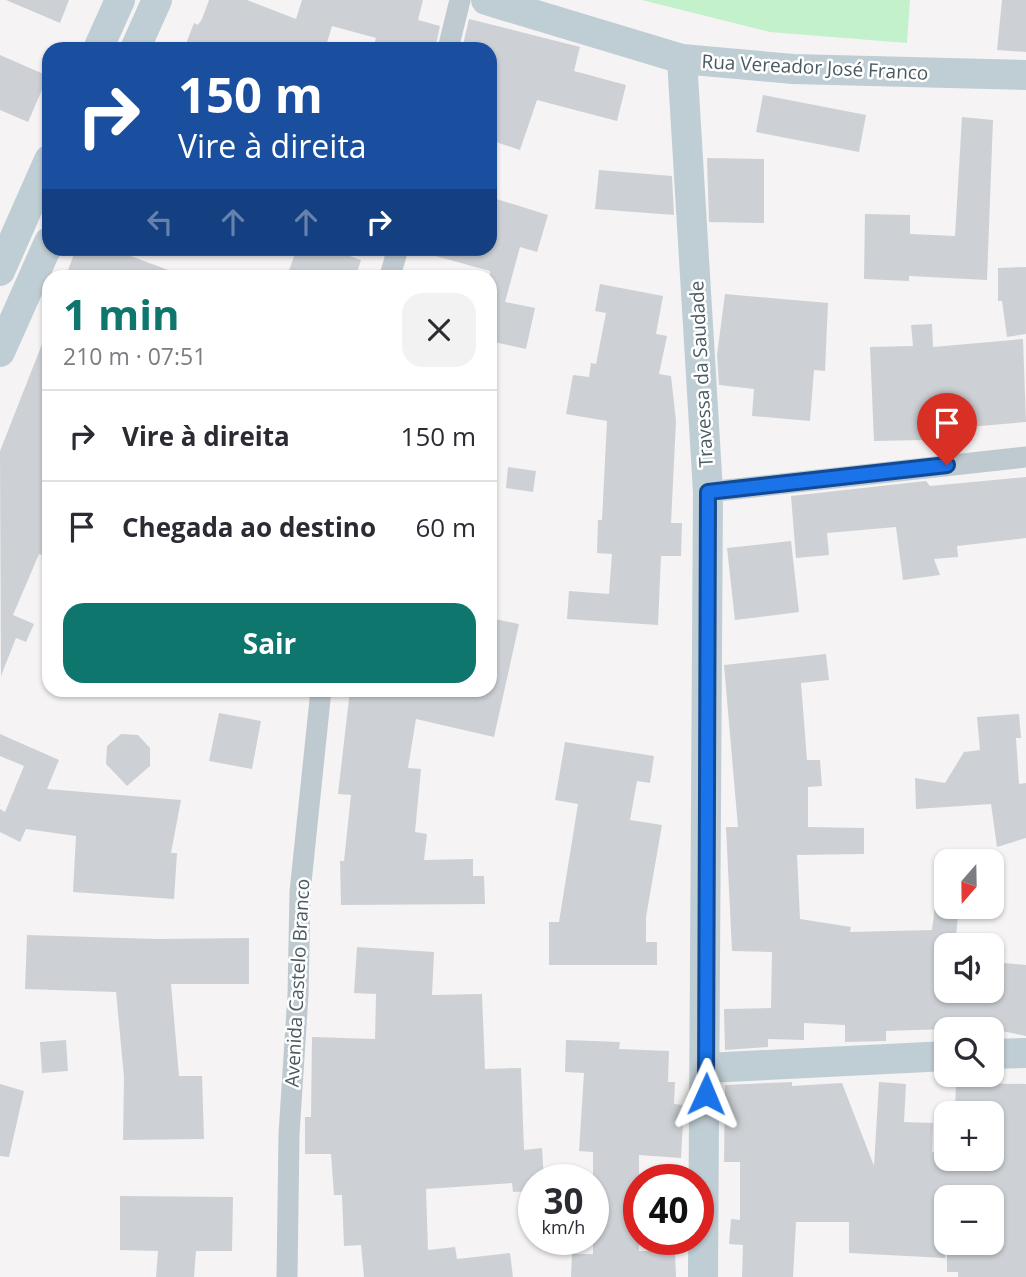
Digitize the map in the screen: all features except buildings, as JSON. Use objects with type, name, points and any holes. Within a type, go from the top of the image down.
[{"type":"street","points":[[101,42],[120,0]]},
{"type":"street","points":[[138,42],[157,0]]},
{"type":"street","points":[[450,42],[460,0]]},
{"type":"street","name":"Rua Vereador José Franco","points":[[486,0],[682,60],[793,69],[1026,75]]},
{"type":"street","name":"Travessa da Saudade","points":[[682,60],[708,492],[703,1277]]},
{"type":"street","points":[[0,271],[42,176]]},
{"type":"street","points":[[0,352],[43,256]]},
{"type":"street","points":[[708,492],[1026,457]]},
{"type":"street","name":"Avenida Castelo Branco","points":[[287,1277],[289,1134],[298,995],[300,892],[320,697]]},
{"type":"street","points":[[1004,1054],[1026,1053]]},
{"type":"street","points":[[706,1068],[934,1057]]},
{"type":"green space","points":[[642,0],[910,0],[907,43],[770,32]]},
{"type":"route","points":[[706,1094],[708,492],[947,465]]}]
